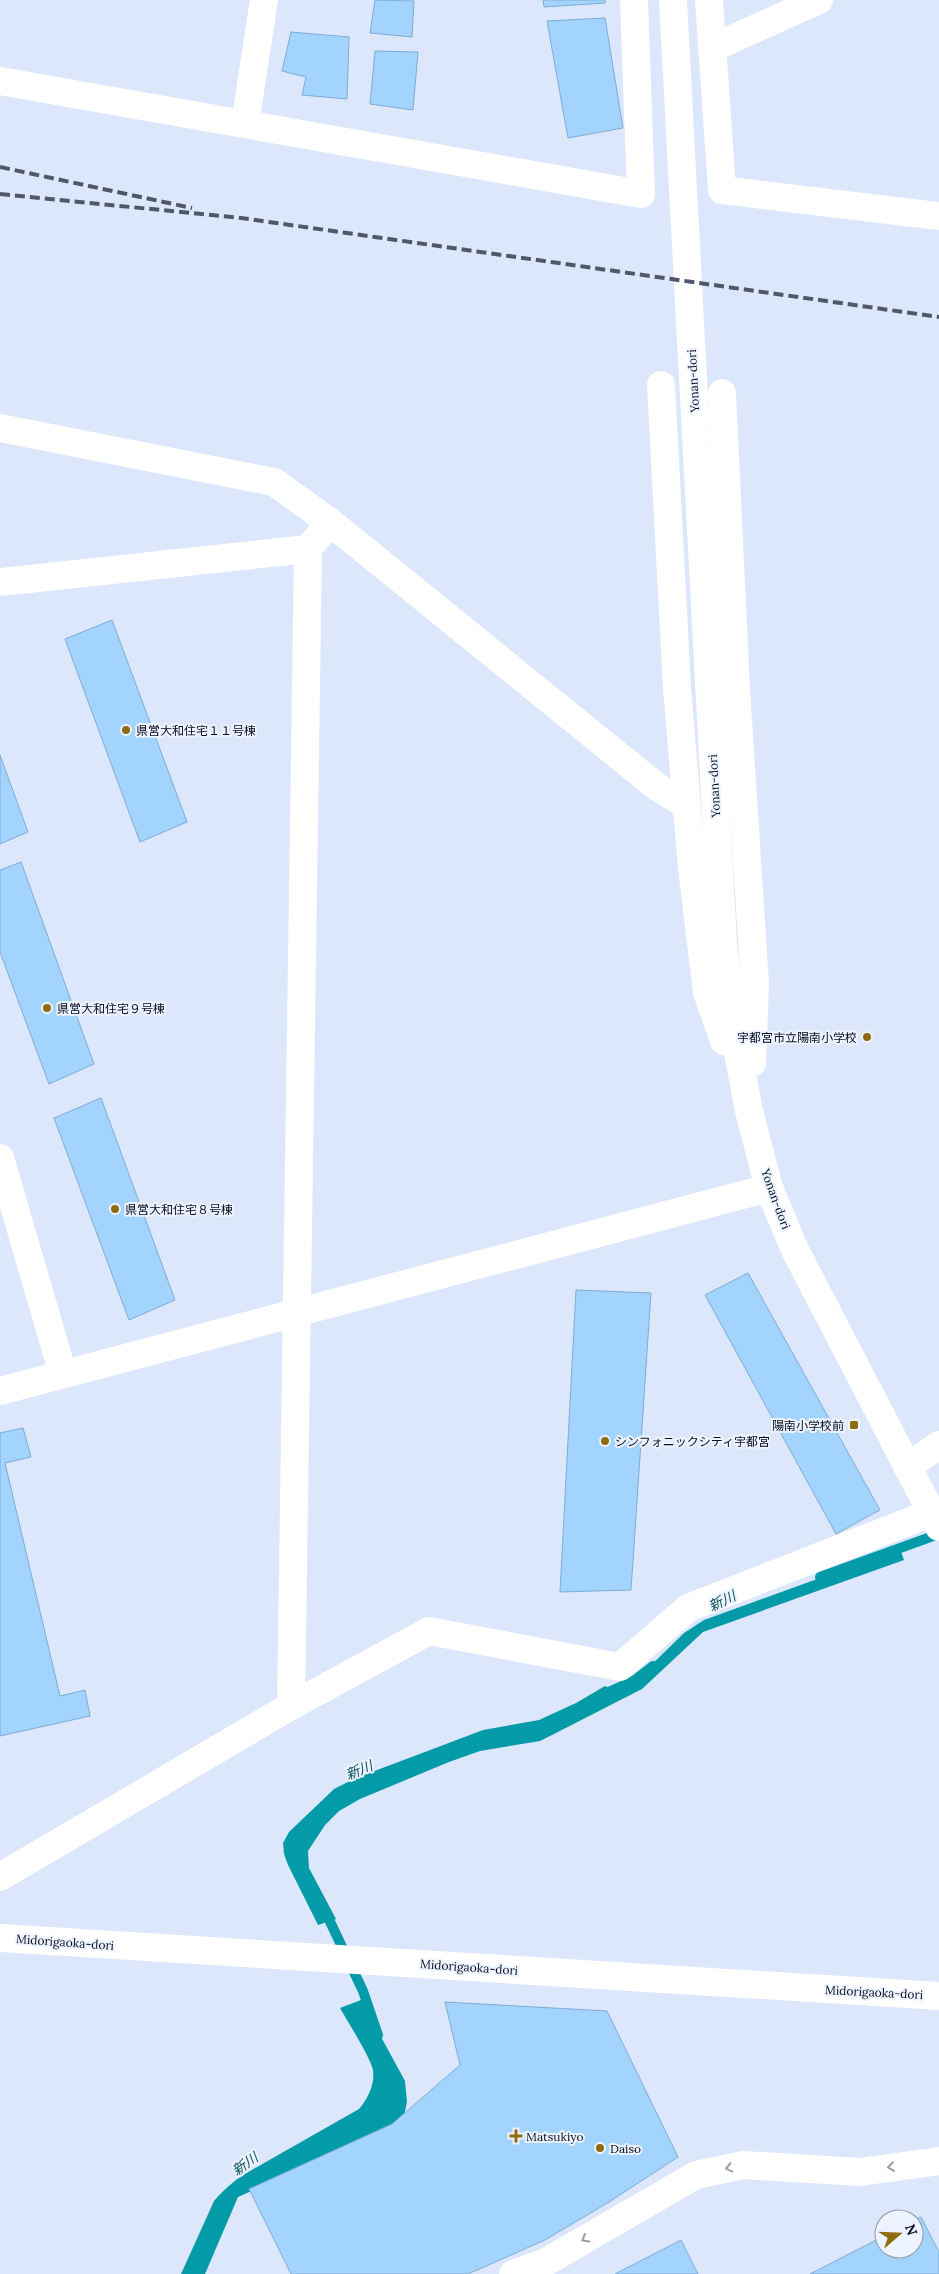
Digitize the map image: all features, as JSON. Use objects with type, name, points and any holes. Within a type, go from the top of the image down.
[{"type":"street","points":[[245,124],[264,0]]},
{"type":"street","points":[[0,81],[641,194],[634,0]]},
{"type":"street","name":"Yonan-dori","points":[[672,0],[723,946],[734,1031],[749,1112],[769,1188],[795,1250],[935,1520]]},
{"type":"street","points":[[709,0],[722,190],[939,216]]},
{"type":"street","points":[[712,48],[819,0]]},
{"type":"street","points":[[661,385],[677,688],[686,805],[707,992],[749,1112]]},
{"type":"street","points":[[722,393],[737,699],[755,984],[749,1112]]},
{"type":"street","points":[[0,428],[274,482],[330,522],[656,786],[686,805]]},
{"type":"street","points":[[291,1706],[308,549],[330,522]]},
{"type":"street","points":[[0,582],[308,549]]},
{"type":"street","points":[[0,1158],[63,1374]]},
{"type":"street","points":[[0,1392],[769,1188]]},
{"type":"street","points":[[907,1467],[939,1445]]},
{"type":"street","points":[[0,1877],[291,1706],[429,1631],[620,1667],[688,1608],[935,1520]]},
{"type":"street","name":"Midorigaoka-dori","points":[[0,1938],[939,1996]]},
{"type":"street","points":[[513,2274],[544,2263],[696,2175],[743,2165],[860,2172],[939,2161]]},
{"type":"water","points":[[900,1549],[904,1560],[703,1632],[642,1689],[540,1741],[480,1751],[360,1799],[339,1811],[325,1825],[308,1851],[309,1868],[336,1919],[318,1925],[288,1865],[283,1843],[289,1832],[334,1789],[356,1778],[483,1730],[539,1720],[576,1703],[605,1686],[614,1691],[635,1681],[684,1633],[704,1620]]},
{"type":"water","points":[[361,2000],[405,2081],[407,2102],[404,2116],[390,2129],[238,2197],[205,2274],[181,2274],[214,2201],[227,2188],[250,2171],[359,2109],[365,2100],[372,2086],[373,2070],[364,2049],[340,2008]]},
{"type":"building","points":[[375,0],[414,1],[412,37],[370,33]]},
{"type":"building","points":[[543,0],[605,0],[605,3],[544,7]]},
{"type":"building","points":[[605,18],[623,128],[568,138],[547,21]]},
{"type":"building","points":[[291,32],[349,37],[347,99],[302,95],[306,77],[282,71]]},
{"type":"building","points":[[375,51],[418,52],[413,110],[370,104]]},
{"type":"building","name":"県営大和住宅１１号棟","points":[[112,620],[187,822],[140,842],[65,639]]},
{"type":"building","points":[[0,755],[28,832],[0,844]]},
{"type":"building","name":"県営大和住宅９号棟","points":[[21,862],[94,1064],[49,1084],[0,952],[0,870]]},
{"type":"building","name":"県営大和住宅８号棟","points":[[101,1098],[175,1300],[129,1320],[54,1118]]},
{"type":"building","points":[[748,1273],[880,1510],[836,1534],[705,1295]]},
{"type":"building","name":"シンフォニックシティ宇都宮","points":[[576,1290],[651,1293],[631,1590],[560,1592]]},
{"type":"building","points":[[23,1428],[31,1457],[5,1463],[60,1696],[85,1690],[90,1716],[0,1736],[0,1433]]},
{"type":"building","name":"Matsukiyo","points":[[445,2002],[607,2011],[678,2157],[609,2202],[545,2240],[468,2274],[291,2274],[249,2189],[392,2124],[460,2065]]},
{"type":"building","points":[[924,2223],[939,2252],[939,2274],[810,2274],[874,2241],[874,2259],[924,2259]]},
{"type":"building","points":[[681,2240],[698,2274],[615,2274]]},
{"type":"waterway","name":"新川","points":[[820,1577],[939,1534]]},
{"type":"waterway","name":"新川","points":[[600,1696],[635,1680],[653,1666]]},
{"type":"waterway","name":"新川","points":[[324,1909],[363,1991],[378,2035]]},
{"type":"railway","points":[[0,167],[192,208]]},
{"type":"railway","points":[[0,194],[241,218],[939,317]]},
{"type":"place","name":"県営大和住宅１１号棟","points":[[126,730]]},
{"type":"place","name":"県営大和住宅９号棟","points":[[47,1008]]},
{"type":"place","name":"宇都宮市立陽南小学校","points":[[867,1037]]},
{"type":"place","name":"県営大和住宅８号棟","points":[[115,1209]]},
{"type":"place","name":"陽南小学校前","points":[[854,1425]]},
{"type":"place","name":"シンフォニックシティ宇都宮","points":[[605,1441]]},
{"type":"place","name":"Matsukiyo","points":[[516,2136]]},
{"type":"place","name":"Daiso","points":[[600,2148]]}]
